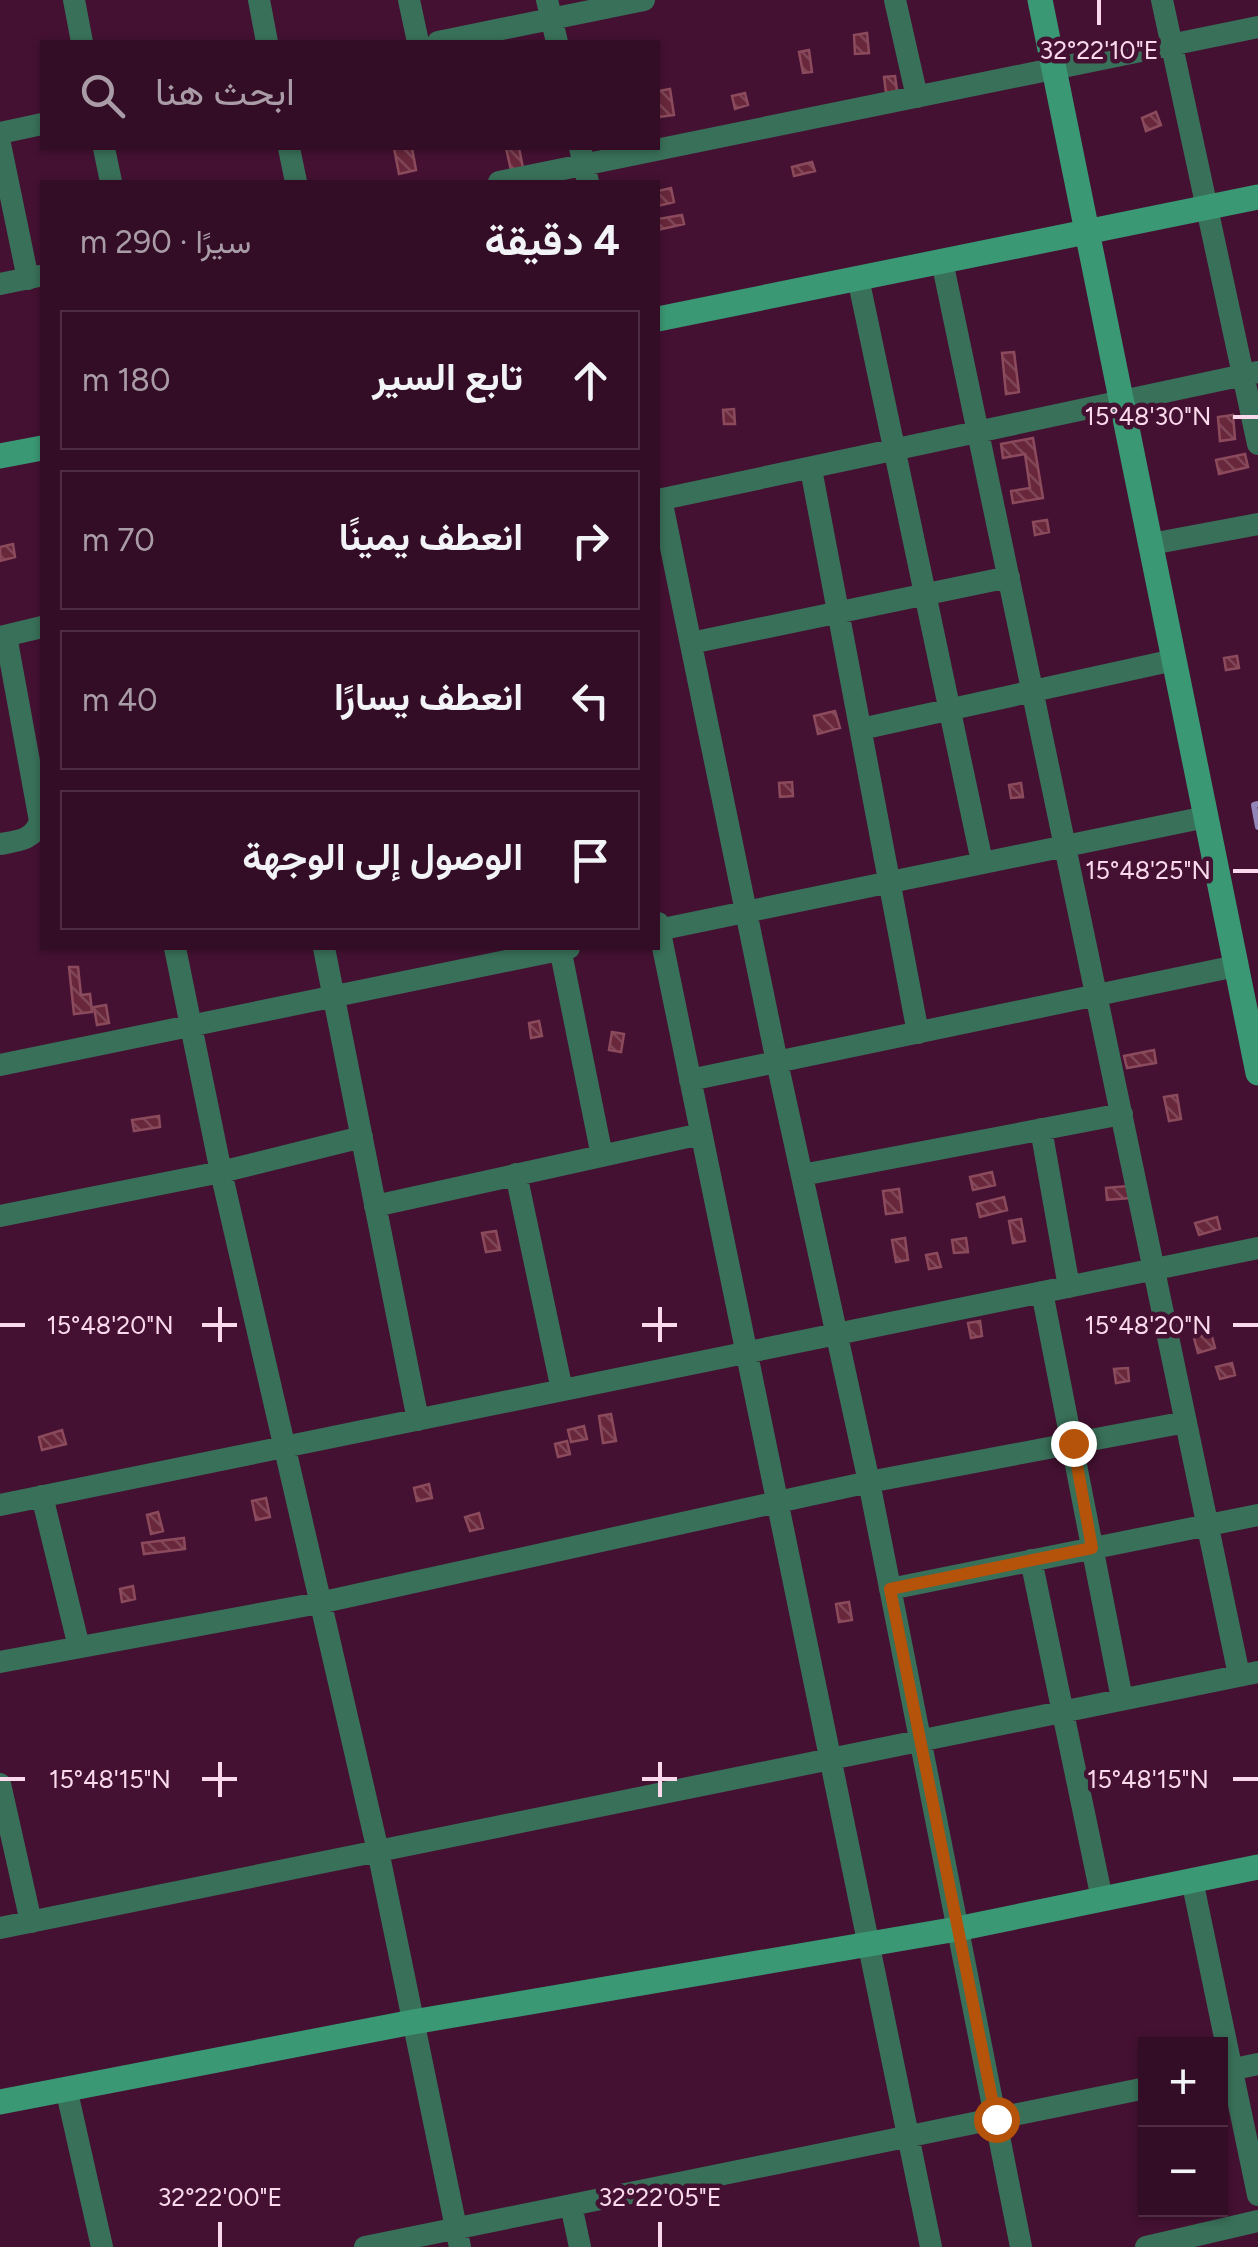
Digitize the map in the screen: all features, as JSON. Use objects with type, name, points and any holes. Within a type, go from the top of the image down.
[{"type":"street","points":[[74,0],[82,40]]},
{"type":"street","points":[[258,0],[268,40]]},
{"type":"street","points":[[410,0],[418,40]]},
{"type":"street","points":[[445,40],[549,10],[644,0]]},
{"type":"street","points":[[895,0],[917,97]]},
{"type":"street","points":[[1040,0],[1258,1072]]},
{"type":"street","points":[[1162,0],[1205,208],[1251,374],[1258,444]]},
{"type":"street","points":[[549,10],[556,40]]},
{"type":"street","points":[[660,149],[1258,27]]},
{"type":"street","points":[[0,133],[40,124]]},
{"type":"street","points":[[0,144],[35,277],[0,284]]},
{"type":"street","points":[[104,150],[110,180]]},
{"type":"street","points":[[289,150],[296,180]]},
{"type":"street","points":[[509,180],[657,150]]},
{"type":"street","points":[[660,319],[1258,197]]},
{"type":"street","points":[[0,1928],[1248,1673],[1208,1525],[942,261]]},
{"type":"street","points":[[858,278],[982,862]]},
{"type":"street","points":[[660,499],[1251,374]]},
{"type":"street","points":[[0,456],[40,448]]},
{"type":"street","points":[[811,469],[918,1033]]},
{"type":"street","points":[[660,504],[869,1482],[1021,2247]]},
{"type":"street","points":[[1150,544],[1258,524]]},
{"type":"street","points":[[691,643],[1009,576]]},
{"type":"street","points":[[0,844],[26,839],[37,832],[40,821],[3,636],[40,627]]},
{"type":"street","points":[[860,729],[1174,660]]},
{"type":"street","points":[[660,928],[1206,816]]},
{"type":"street","points":[[660,938],[931,2247]]},
{"type":"street","points":[[176,950],[220,1172],[378,1850],[458,2238]]},
{"type":"street","points":[[324,950],[418,1420]]},
{"type":"street","points":[[0,1065],[553,950]]},
{"type":"street","points":[[563,950],[602,1156]]},
{"type":"street","points":[[690,1080],[1236,966]]},
{"type":"street","points":[[802,1175],[1122,1114]]},
{"type":"street","points":[[1041,1129],[1070,1286]]},
{"type":"street","points":[[375,1206],[701,1134]]},
{"type":"street","points":[[0,1216],[220,1172],[362,1137]]},
{"type":"street","points":[[516,1174],[562,1390]]},
{"type":"street","points":[[0,1505],[1258,1248]]},
{"type":"street","points":[[1042,1292],[1122,1698]]},
{"type":"street","points":[[0,1662],[320,1603],[869,1482],[1186,1422]]},
{"type":"street","points":[[42,1496],[79,1647]]},
{"type":"street","points":[[890,1589],[1258,1515]]},
{"type":"street","points":[[1031,1560],[1102,1899]]},
{"type":"street","points":[[0,1784],[31,1922]]},
{"type":"street","points":[[0,2102],[413,2022],[958,1929],[1258,1867]]},
{"type":"street","points":[[1192,1880],[1220,2037]]},
{"type":"street","points":[[1228,2071],[1258,2064]]},
{"type":"street","points":[[1228,2079],[1258,2195]]},
{"type":"street","points":[[66,2088],[102,2247]]},
{"type":"street","points":[[365,2247],[458,2238],[571,2205],[1138,2090]]},
{"type":"street","points":[[571,2205],[580,2247]]},
{"type":"street","points":[[1146,2247],[1258,2221]]},
{"type":"building","points":[[867,33],[869,53],[855,54],[854,35]]},
{"type":"building","points":[[809,50],[812,72],[803,73],[799,52]]},
{"type":"building","points":[[895,76],[897,91],[886,93],[884,77]]},
{"type":"building","points":[[670,89],[674,115],[660,117],[660,91]]},
{"type":"building","points":[[745,93],[748,105],[735,109],[732,96]]},
{"type":"building","points":[[1156,112],[1161,125],[1146,131],[1142,118]]},
{"type":"building","points":[[394,150],[412,150],[416,170],[399,174]]},
{"type":"building","points":[[506,150],[519,150],[523,168],[511,170]]},
{"type":"building","points":[[812,162],[815,171],[794,176],[792,167]]},
{"type":"building","points":[[671,188],[674,202],[660,206],[660,191]]},
{"type":"building","points":[[682,215],[684,224],[660,230],[660,219]]},
{"type":"building","points":[[1014,352],[1019,392],[1006,394],[1002,353]]},
{"type":"building","points":[[734,409],[735,424],[724,424],[723,410]]},
{"type":"building","points":[[1233,415],[1235,439],[1220,441],[1218,417]]},
{"type":"building","points":[[1033,438],[1043,498],[1013,503],[1011,491],[1030,488],[1025,454],[1003,458],[1001,444]]},
{"type":"building","points":[[1245,454],[1248,467],[1219,474],[1216,460]]},
{"type":"building","points":[[1047,520],[1049,532],[1035,535],[1033,522]]},
{"type":"building","points":[[13,544],[15,557],[0,561],[0,547]]},
{"type":"building","points":[[1237,656],[1239,668],[1226,670],[1224,658]]},
{"type":"building","points":[[835,711],[840,728],[818,734],[814,716]]},
{"type":"building","points":[[792,782],[793,796],[780,797],[779,783]]},
{"type":"building","points":[[1021,783],[1023,797],[1011,798],[1009,785]]},
{"type":"building","points":[[69,967],[78,967],[81,995],[90,994],[92,1012],[74,1014]]},
{"type":"building","points":[[106,1005],[109,1023],[97,1025],[94,1007]]},
{"type":"building","points":[[539,1021],[542,1036],[531,1038],[529,1023]]},
{"type":"building","points":[[612,1032],[624,1034],[621,1052],[609,1050]]},
{"type":"building","points":[[1154,1050],[1156,1063],[1127,1068],[1124,1056]]},
{"type":"building","points":[[1177,1095],[1181,1119],[1169,1121],[1164,1097]]},
{"type":"building","points":[[159,1116],[160,1127],[134,1131],[132,1120]]},
{"type":"building","points":[[992,1172],[995,1185],[973,1190],[970,1177]]},
{"type":"building","points":[[1128,1186],[1130,1198],[1107,1200],[1106,1188]]},
{"type":"building","points":[[899,1189],[902,1212],[886,1214],[883,1191]]},
{"type":"building","points":[[1004,1197],[1007,1210],[980,1217],[977,1204]]},
{"type":"building","points":[[1217,1217],[1220,1229],[1199,1235],[1195,1223]]},
{"type":"building","points":[[1021,1219],[1025,1241],[1013,1243],[1009,1221]]},
{"type":"building","points":[[496,1231],[500,1250],[486,1252],[482,1233]]},
{"type":"building","points":[[905,1238],[908,1260],[896,1262],[892,1240]]},
{"type":"building","points":[[966,1238],[968,1252],[954,1253],[952,1240]]},
{"type":"building","points":[[937,1253],[941,1267],[929,1269],[926,1255]]},
{"type":"building","points":[[980,1321],[982,1336],[971,1338],[968,1323]]},
{"type":"building","points":[[1211,1333],[1215,1348],[1198,1353],[1194,1338]]},
{"type":"building","points":[[1232,1363],[1235,1375],[1220,1379],[1216,1367]]},
{"type":"building","points":[[1128,1368],[1129,1381],[1116,1383],[1114,1369]]},
{"type":"building","points":[[611,1414],[616,1441],[603,1443],[599,1416]]},
{"type":"building","points":[[584,1426],[587,1439],[571,1442],[568,1430]]},
{"type":"building","points":[[62,1430],[66,1444],[42,1450],[39,1437]]},
{"type":"building","points":[[567,1441],[570,1454],[558,1457],[555,1444]]},
{"type":"building","points":[[429,1484],[432,1498],[417,1501],[414,1488]]},
{"type":"building","points":[[266,1498],[270,1517],[256,1520],[252,1501]]},
{"type":"building","points":[[158,1512],[163,1531],[151,1534],[147,1515]]},
{"type":"building","points":[[479,1513],[483,1528],[470,1531],[465,1517]]},
{"type":"building","points":[[184,1538],[185,1549],[144,1554],[142,1543]]},
{"type":"building","points":[[133,1586],[135,1599],[122,1602],[120,1589]]},
{"type":"building","points":[[849,1602],[852,1620],[839,1622],[836,1604]]},
{"type":"waterway","points":[[1258,804],[1254,805],[1258,827]]},
{"type":"route","points":[[996,2119],[890,1589],[1092,1548],[1073,1443]]}]
